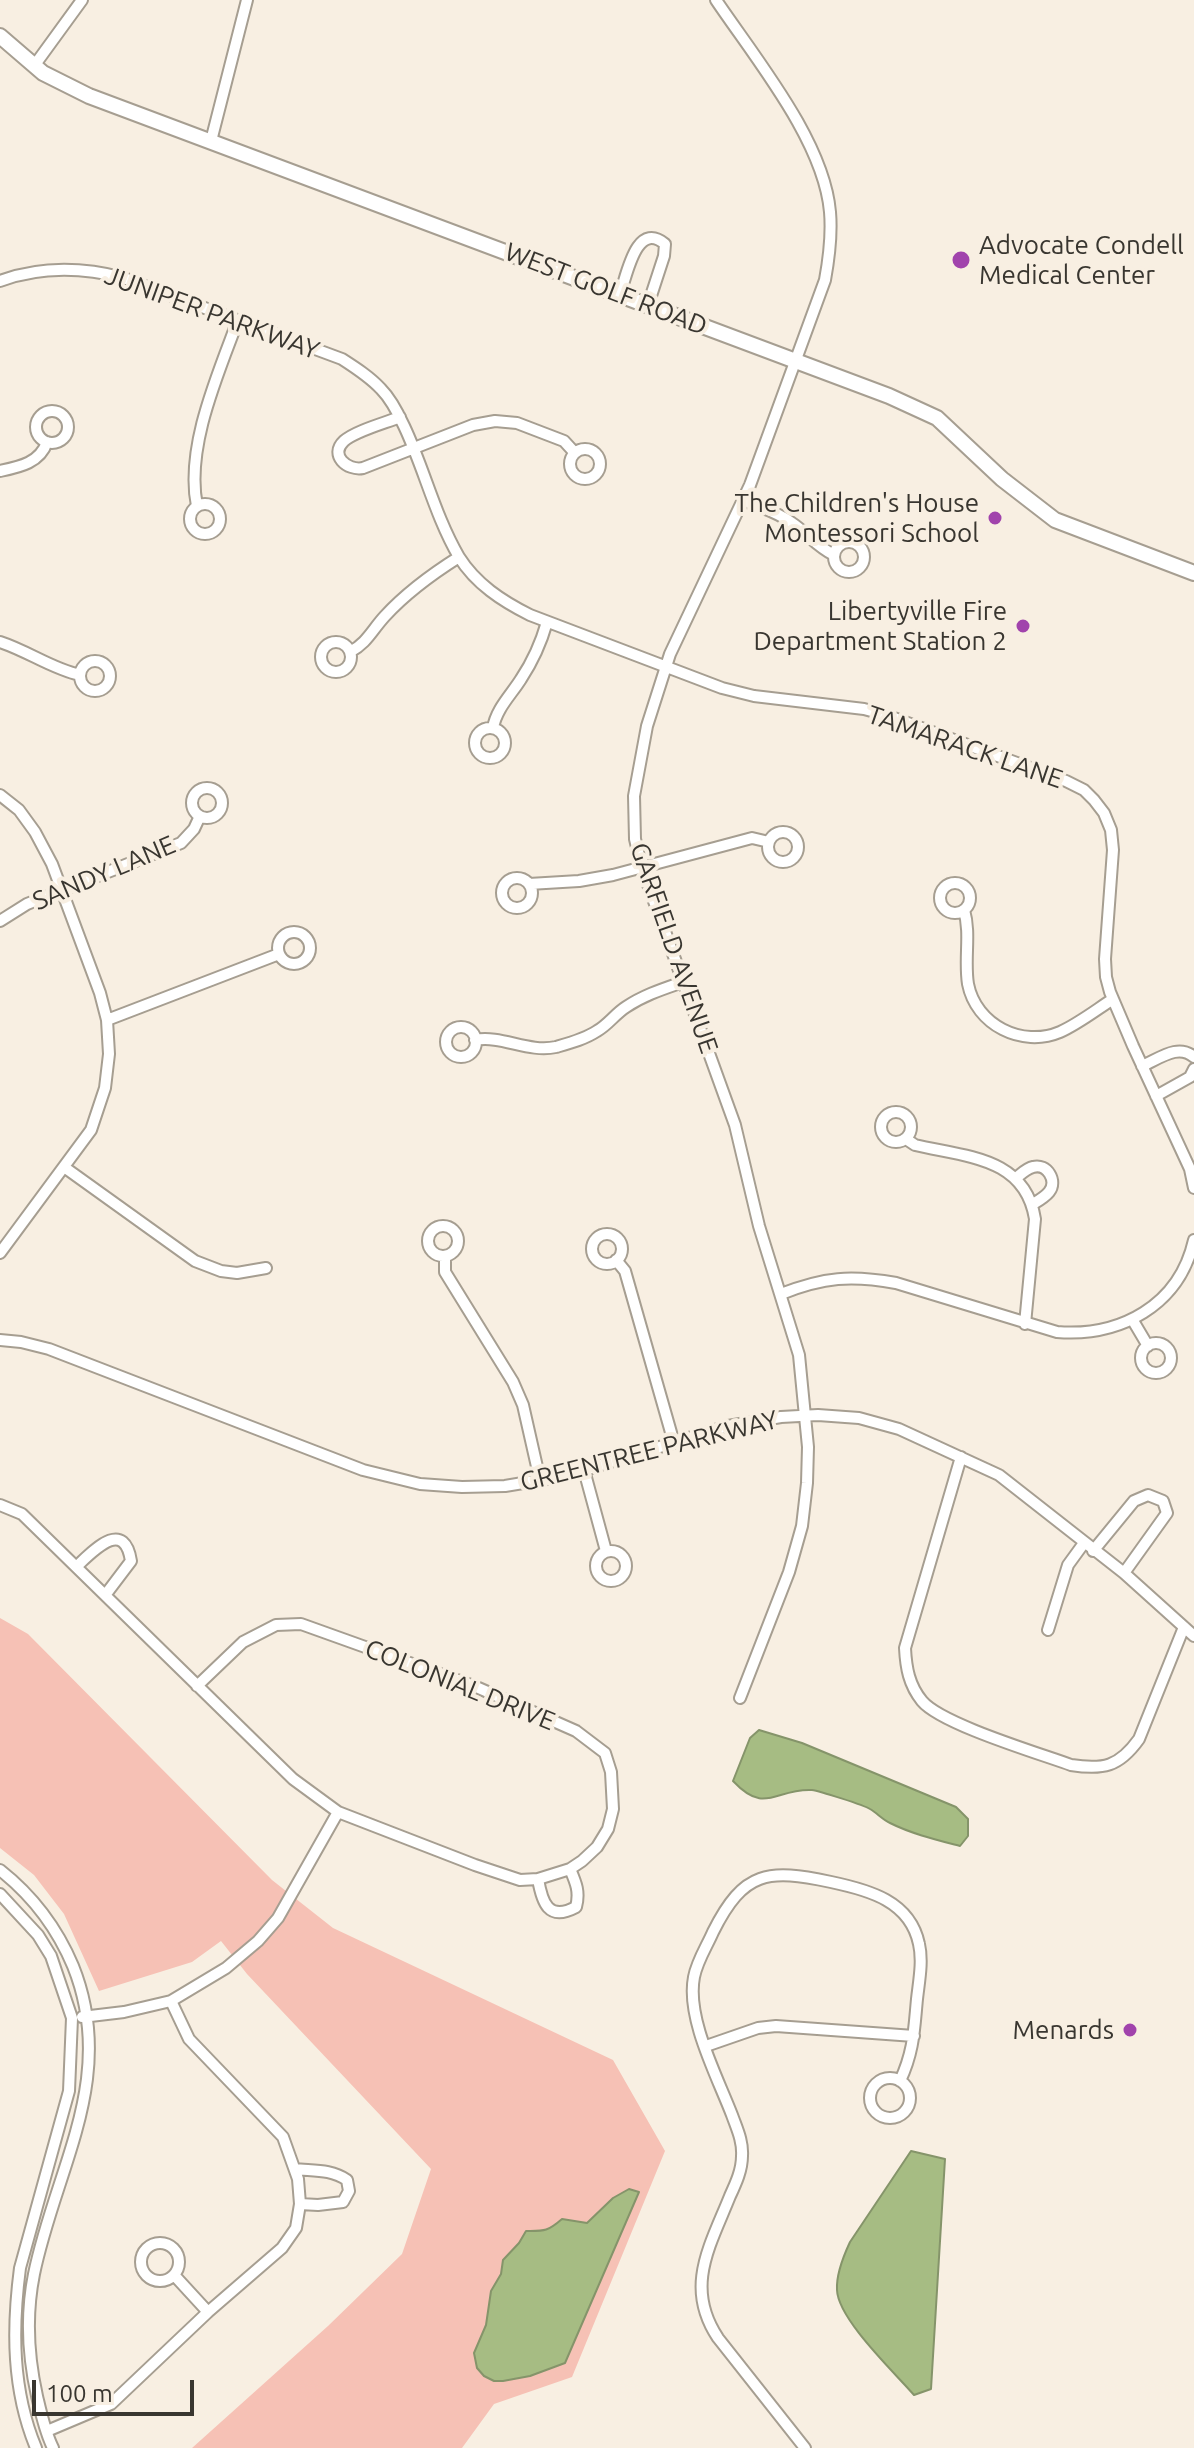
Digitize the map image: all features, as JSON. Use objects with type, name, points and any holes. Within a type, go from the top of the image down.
[{"type":"street","points":[[34,66],[82,0]]},
{"type":"street","points":[[211,141],[247,0]]},
{"type":"street","name":"GARFIELD AVENUE","points":[[716,0],[810,144],[822,175],[830,211],[830,251],[825,280],[743,500],[666,666],[647,726],[634,796],[635,839],[642,868],[735,1125],[759,1226],[799,1355],[808,1447],[802,1526],[789,1572],[740,1698]]},
{"type":"street","name":"WEST GOLF ROAD","points":[[0,36],[45,74],[89,96],[889,396],[937,418],[1002,479],[1055,520],[1194,573]]},
{"type":"street","points":[[620,294],[637,246],[651,236],[665,244],[648,305]]},
{"type":"street","name":"JUNIPER PARKWAY","points":[[0,281],[37,271],[99,271],[342,359],[383,390],[414,447],[459,557],[488,590],[547,622],[666,666]]},
{"type":"street","points":[[197,506],[194,491],[197,451],[238,320]]},
{"type":"street","points":[[400,417],[347,438],[340,447],[340,458],[346,467],[357,469],[473,425],[495,421],[517,423],[564,441],[575,453]]},
{"type":"street","points":[[0,471],[34,460],[44,451],[47,442]]},
{"type":"street","points":[[743,500],[793,523],[822,549],[834,555]]},
{"type":"street","points":[[350,652],[363,645],[383,618],[410,592],[459,557]]},
{"type":"street","points":[[493,728],[494,717],[538,650],[547,622]]},
{"type":"street","points":[[0,642],[35,655],[63,671],[80,675]]},
{"type":"street","name":"TAMARACK LANE","points":[[666,666],[722,688],[754,696],[864,709],[886,715],[1084,790],[1104,813],[1111,830],[1113,850],[1106,977],[1142,1066],[1190,1169],[1194,1188]]},
{"type":"street","points":[[0,795],[19,810],[52,864],[100,993],[107,1020],[109,1054],[105,1088],[91,1130],[0,1253]]},
{"type":"street","name":"SANDY LANE","points":[[0,921],[27,904],[181,843],[194,829],[200,816]]},
{"type":"street","points":[[529,884],[579,881],[642,868],[752,838],[769,842]]},
{"type":"street","points":[[964,910],[968,925],[968,986],[978,1009],[992,1023],[1008,1032],[1041,1037],[1060,1032],[1113,999]]},
{"type":"street","points":[[107,1020],[279,954]]},
{"type":"street","points":[[475,1040],[484,1038],[526,1047],[551,1048],[598,1031],[621,1010],[642,997],[683,982]]},
{"type":"street","points":[[1142,1066],[1179,1050],[1188,1051],[1194,1057]]},
{"type":"street","points":[[1156,1096],[1190,1077],[1194,1069]]},
{"type":"street","points":[[906,1139],[915,1145],[992,1163],[1016,1178],[1033,1204],[1035,1219],[1025,1324]]},
{"type":"street","points":[[1016,1178],[1035,1166],[1049,1172],[1052,1188],[1033,1204]]},
{"type":"street","points":[[64,1167],[195,1261],[221,1271],[237,1273],[266,1268]]},
{"type":"street","points":[[781,1294],[805,1284],[837,1278],[873,1279],[896,1283],[1025,1324],[1076,1334],[1118,1327],[1164,1298],[1186,1263],[1194,1240]]},
{"type":"street","points":[[445,1256],[445,1272],[513,1382],[523,1405],[540,1480]]},
{"type":"street","points":[[616,1260],[625,1271],[674,1443]]},
{"type":"street","points":[[1132,1319],[1148,1346]]},
{"type":"street","name":"GREENTREE PARKWAY","points":[[0,1340],[49,1349],[363,1470],[420,1484],[505,1486],[584,1470],[728,1426],[805,1415],[859,1418],[899,1429],[999,1475],[1124,1573],[1194,1636]]},
{"type":"street","points":[[961,1457],[905,1648],[906,1670],[913,1688],[933,1711],[1071,1765],[1087,1768],[1109,1766],[1128,1755],[1139,1739],[1184,1627]]},
{"type":"street","points":[[584,1470],[606,1551]]},
{"type":"street","points":[[1093,1551],[1134,1501],[1148,1495],[1163,1501],[1167,1513],[1162,1523],[1124,1573]]},
{"type":"street","name":"COLONIAL DRIVE","points":[[0,1505],[22,1514],[106,1594],[197,1686],[293,1779],[338,1812],[520,1880],[538,1879],[570,1869],[597,1847],[608,1829],[613,1809],[611,1772],[605,1753],[576,1731],[474,1686],[301,1624],[276,1625],[243,1642],[197,1686]]},
{"type":"street","points":[[77,1566],[104,1542],[121,1541],[129,1548],[131,1561],[106,1594]]},
{"type":"street","points":[[1048,1630],[1068,1565],[1084,1543]]},
{"type":"street","points":[[72,2018],[124,2012],[171,2001],[226,1968],[258,1941],[278,1918],[338,1812]]},
{"type":"street","points":[[538,1879],[543,1904],[551,1910],[566,1913],[576,1907],[579,1896],[570,1869]]},
{"type":"street","points":[[0,1870],[38,1906],[55,1930],[77,1978],[90,2035],[83,2107],[41,2248],[30,2305],[32,2372],[53,2448]]},
{"type":"street","points":[[805,2448],[707,2322],[701,2293],[703,2262],[740,2174],[743,2146],[696,2020],[692,1995],[700,1961],[731,1899],[755,1881],[795,1875],[871,1892],[896,1905],[908,1919],[919,1944],[912,2053],[900,2081]]},
{"type":"street","points":[[0,1894],[38,1935],[51,1956],[72,2018],[69,2091],[20,2268],[17,2293],[15,2353],[19,2392],[36,2448]]},
{"type":"street","points":[[47,2431],[111,2404],[208,2312],[282,2248],[296,2228],[300,2204],[295,2169],[283,2137],[189,2039],[171,2001]]},
{"type":"street","points":[[706,2046],[758,2028],[776,2026],[914,2036]]},
{"type":"street","points":[[295,2169],[329,2171],[340,2175],[347,2180],[349,2191],[343,2202],[300,2204]]},
{"type":"street","points":[[174,2275],[208,2312]]},
{"type":"shaded area","points":[[0,1618],[28,1634],[272,1880],[333,1928],[613,2060],[665,2151],[572,2377],[494,2404],[462,2448],[192,2448],[328,2326],[402,2254],[431,2169],[247,1974],[221,1941],[192,1962],[99,1991],[64,1914],[34,1875],[0,1848]]},
{"type":"shaded area","points":[[759,1730],[802,1743],[956,1807],[968,1819],[968,1836],[960,1846],[925,1836],[890,1823],[866,1807],[812,1790],[763,1799],[754,1797],[733,1781],[750,1738]]},
{"type":"shaded area","points":[[911,2151],[945,2159],[931,2389],[914,2395],[857,2330],[840,2302],[837,2290],[839,2272],[850,2242]]},
{"type":"shaded area","points":[[629,2189],[639,2192],[565,2363],[530,2376],[503,2381],[484,2376],[477,2368],[474,2353],[486,2325],[491,2291],[501,2274],[503,2260],[526,2231],[545,2230],[562,2219],[587,2223],[613,2198]]},
{"type":"place","name":"Advocate Condell Medical Center","points":[[961,260]]},
{"type":"place","name":"The Children's House Montessori School","points":[[995,518]]},
{"type":"place","name":"Libertyville Fire Department Station 2","points":[[1023,626]]},
{"type":"place","name":"Menards","points":[[1130,2030]]}]
